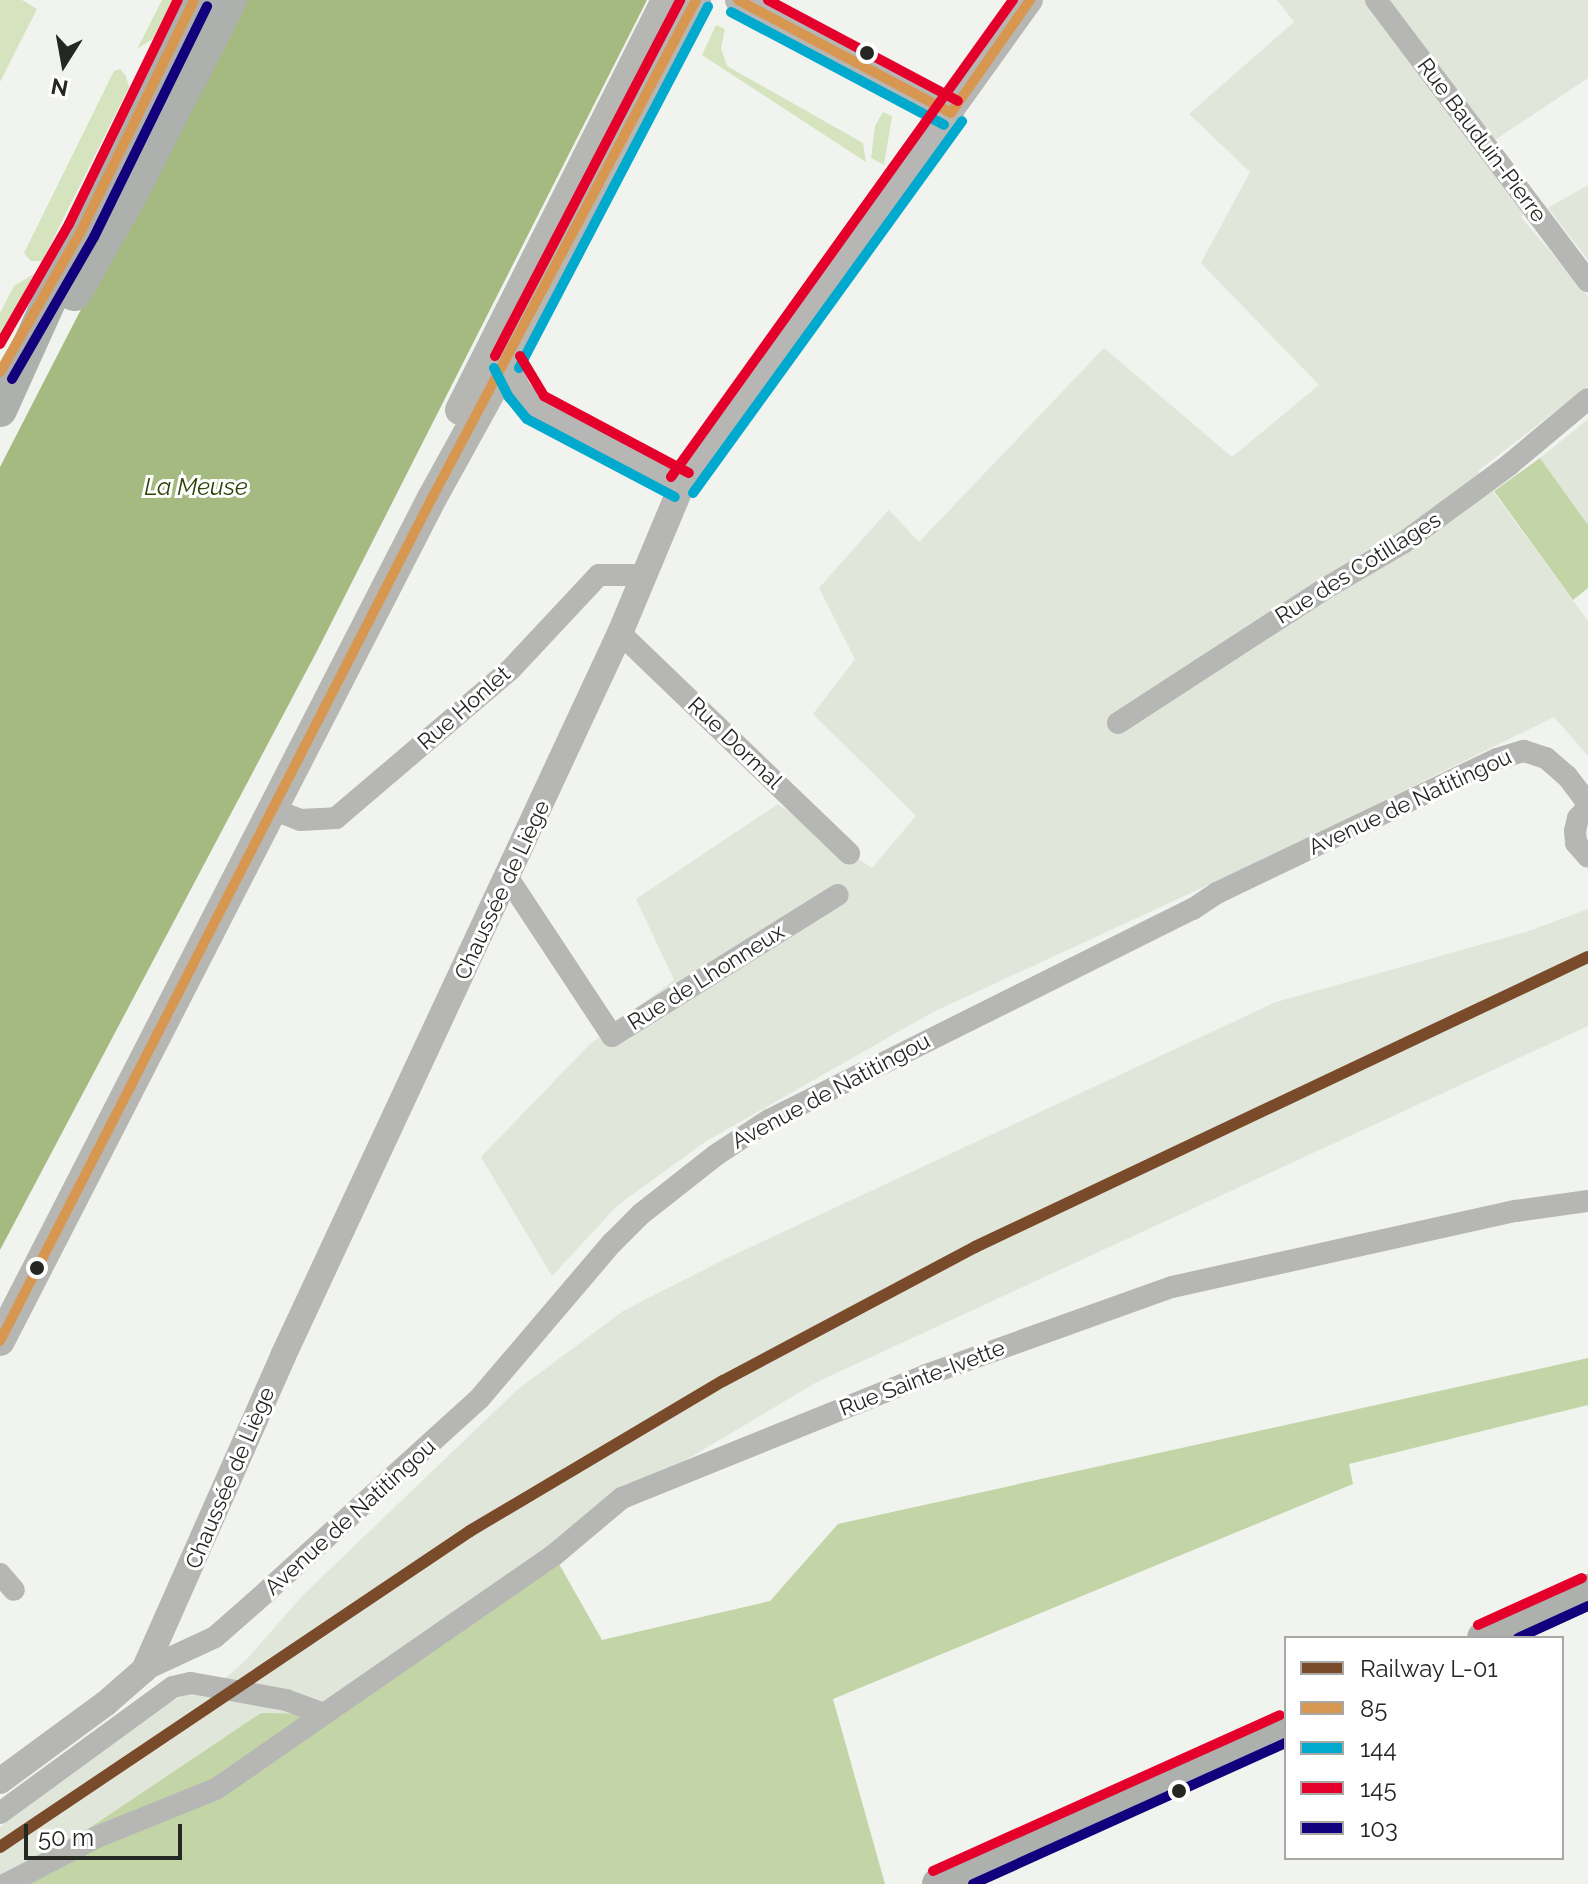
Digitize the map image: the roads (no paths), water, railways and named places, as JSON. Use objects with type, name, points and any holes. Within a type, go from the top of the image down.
[{"type":"main road","points":[[0,410],[8,376],[194,0]]},
{"type":"main road","points":[[8,376],[43,348],[132,192],[230,0]]},
{"type":"main road","points":[[0,1341],[440,483],[507,362],[696,0]]},
{"type":"main road","points":[[440,483],[439,454],[516,291],[660,13]]},
{"type":"main road","points":[[1488,1636],[1588,1591]]},
{"type":"main road","points":[[939,1884],[1284,1729]]},
{"type":"street","points":[[738,0],[951,113]]},
{"type":"street","name":"Chaussée de Liège","points":[[0,1781],[105,1704],[144,1670],[283,1356],[620,633],[682,485],[1030,0]]},
{"type":"street","name":"Rue Bauduin-Pierre","points":[[1376,0],[1588,281]]},
{"type":"street","points":[[507,362],[520,389],[535,407],[682,485]]},
{"type":"street","name":"Rue des Cotillages","points":[[1118,723],[1326,588],[1403,543],[1509,465],[1588,399]]},
{"type":"street","name":"Rue Honlet","points":[[272,809],[300,820],[336,818],[510,670],[599,575],[645,575]]},
{"type":"street","name":"Rue Dormal","points":[[620,633],[849,853]]},
{"type":"street","name":"Avenue de Natitingou","points":[[144,1670],[215,1637],[255,1602],[479,1399],[612,1243],[641,1214],[716,1155],[769,1120],[1193,909],[1217,893],[1497,759],[1524,751],[1546,758],[1567,776],[1588,805]]},
{"type":"street","points":[[1588,805],[1578,818],[1575,831],[1576,843],[1588,857]]},
{"type":"street","name":"Rue de Lhonneux","points":[[508,878],[612,1036],[838,895]]},
{"type":"street","name":"Rue Sainte-Ivette","points":[[6,1884],[97,1837],[216,1789],[554,1555],[622,1498],[926,1375],[1172,1287],[1516,1211],[1588,1201]]},
{"type":"street","points":[[0,1813],[159,1695],[191,1683],[286,1700],[324,1714]]},
{"type":"water","name":"La Meuse","points":[[240,0],[647,0],[317,651],[0,1250],[0,467]]},
{"type":"rail line","name":"L-01","points":[[0,1847],[470,1531],[723,1381],[975,1247],[1588,957]]}]
